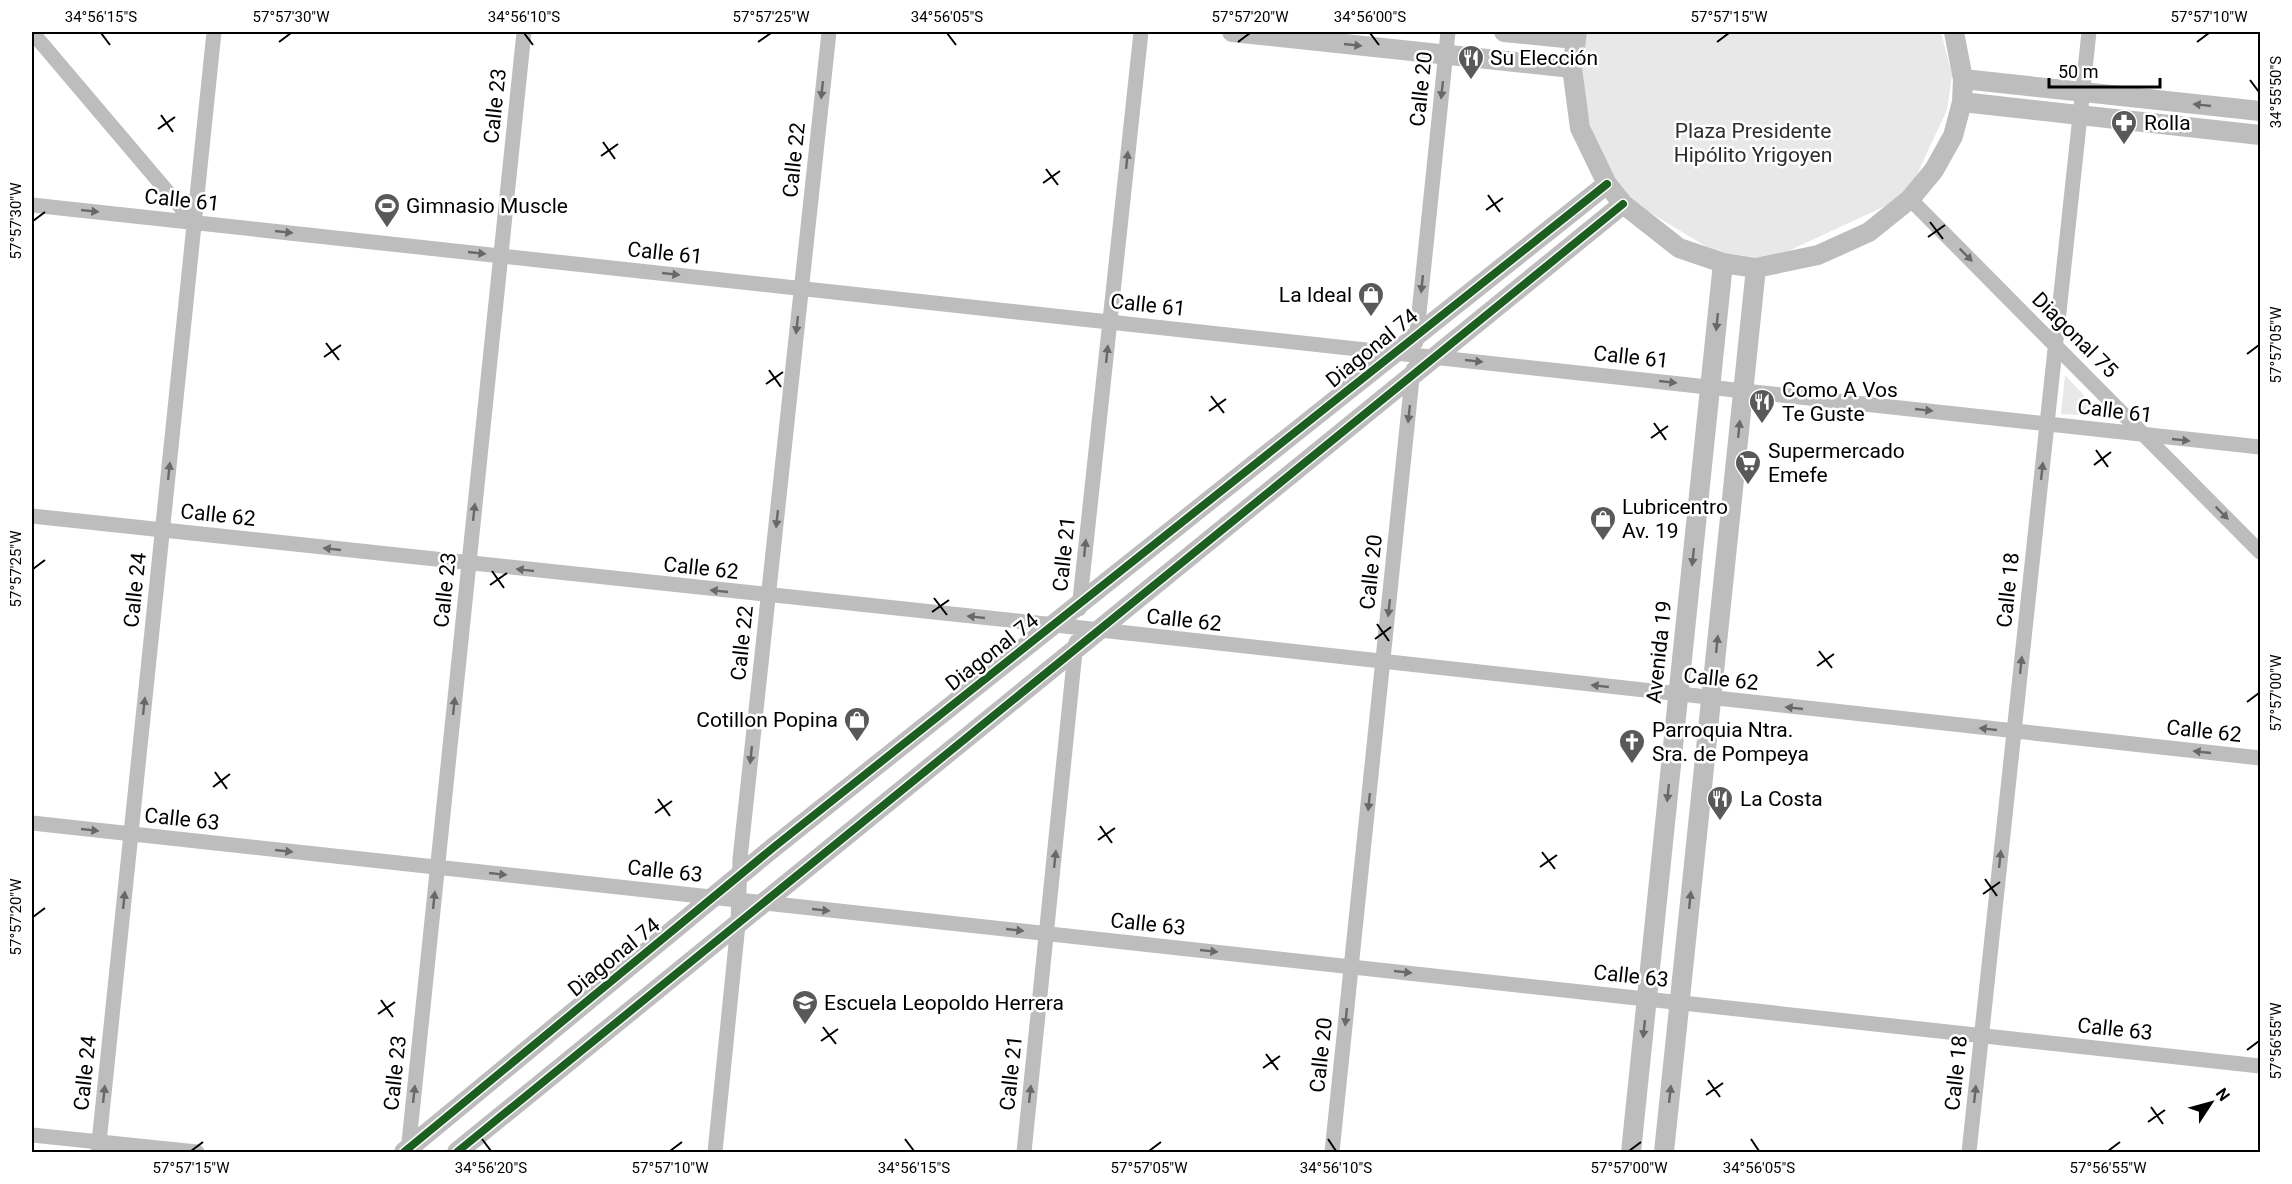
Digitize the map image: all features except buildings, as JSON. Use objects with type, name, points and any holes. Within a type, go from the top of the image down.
[{"type":"main road","points":[[1232,32],[1572,68]]},
{"type":"main road","points":[[1504,32],[1576,35],[1572,68],[1580,128],[1607,184],[1623,204],[1679,248],[1723,263],[1756,268],[1818,255],[1869,232],[1910,199],[1934,170],[1953,136],[1962,102],[1964,79],[1954,32]]},
{"type":"main road","points":[[1964,79],[2260,111]]},
{"type":"main road","points":[[1962,102],[2260,135]]},
{"type":"main road","name":"Diagonal 74","points":[[406,1151],[739,877],[1079,606],[1405,354],[1417,335],[1607,184]]},
{"type":"main road","points":[[457,1152],[1623,204]]},
{"type":"main road","name":"Avenida 19","points":[[1631,1152],[1723,263]]},
{"type":"main road","points":[[1664,1152],[1756,268]]},
{"type":"street","points":[[32,32],[194,223]]},
{"type":"street","name":"Calle 24","points":[[98,1147],[214,32]]},
{"type":"street","name":"Calle 23","points":[[406,1151],[524,32]]},
{"type":"street","name":"Calle 22","points":[[715,1152],[738,924],[739,877],[829,32]]},
{"type":"street","name":"Calle 21","points":[[1024,1152],[1079,606],[1141,32]]},
{"type":"street","name":"Calle 20","points":[[1417,335],[1448,32]]},
{"type":"street","name":"Calle 18","points":[[1969,1152],[2089,32]]},
{"type":"street","name":"Diagonal 75","points":[[1910,199],[2260,552]]},
{"type":"street","name":"Calle 61","points":[[32,205],[2260,447]]},
{"type":"street","name":"Calle 20","points":[[1332,1152],[1413,375],[1405,354]]},
{"type":"street","name":"Calle 62","points":[[32,516],[1055,625],[2260,758]]},
{"type":"street","name":"Calle 63","points":[[32,824],[2260,1066]]},
{"type":"street","points":[[32,1135],[98,1147],[197,1152]]},
{"type":"green space","name":"Plaza Presidente Hipólito Yrigoyen","points":[[1581,32],[1941,32],[1952,75],[1947,110],[1907,196],[1771,259],[1715,252],[1631,201],[1599,160],[1576,68]]},
{"type":"green space","points":[[2065,375],[2103,416],[2061,414]]},
{"type":"cycle path","points":[[404,1152],[774,847],[1607,184]]},
{"type":"cycle path","points":[[457,1152],[1623,204]]},
{"type":"place","name":"Su Elección","points":[[1471,81]]},
{"type":"place","name":"Rolla","points":[[2124,146]]},
{"type":"place","name":"Gimnasio Muscle","points":[[387,229]]},
{"type":"place","name":"La Ideal","points":[[1371,318]]},
{"type":"place","name":"Como A Vos Te Guste","points":[[1762,425]]},
{"type":"place","name":"Supermercado Emefe","points":[[1748,486]]},
{"type":"place","name":"Lubricentro Av. 19","points":[[1603,542]]},
{"type":"place","name":"Cotillon Popina","points":[[857,743]]},
{"type":"place","name":"Parroquia Ntra. Sra. de Pompeya","points":[[1632,765]]},
{"type":"place","name":"La Costa","points":[[1720,822]]},
{"type":"place","name":"Escuela Leopoldo Herrera","points":[[805,1026]]}]
